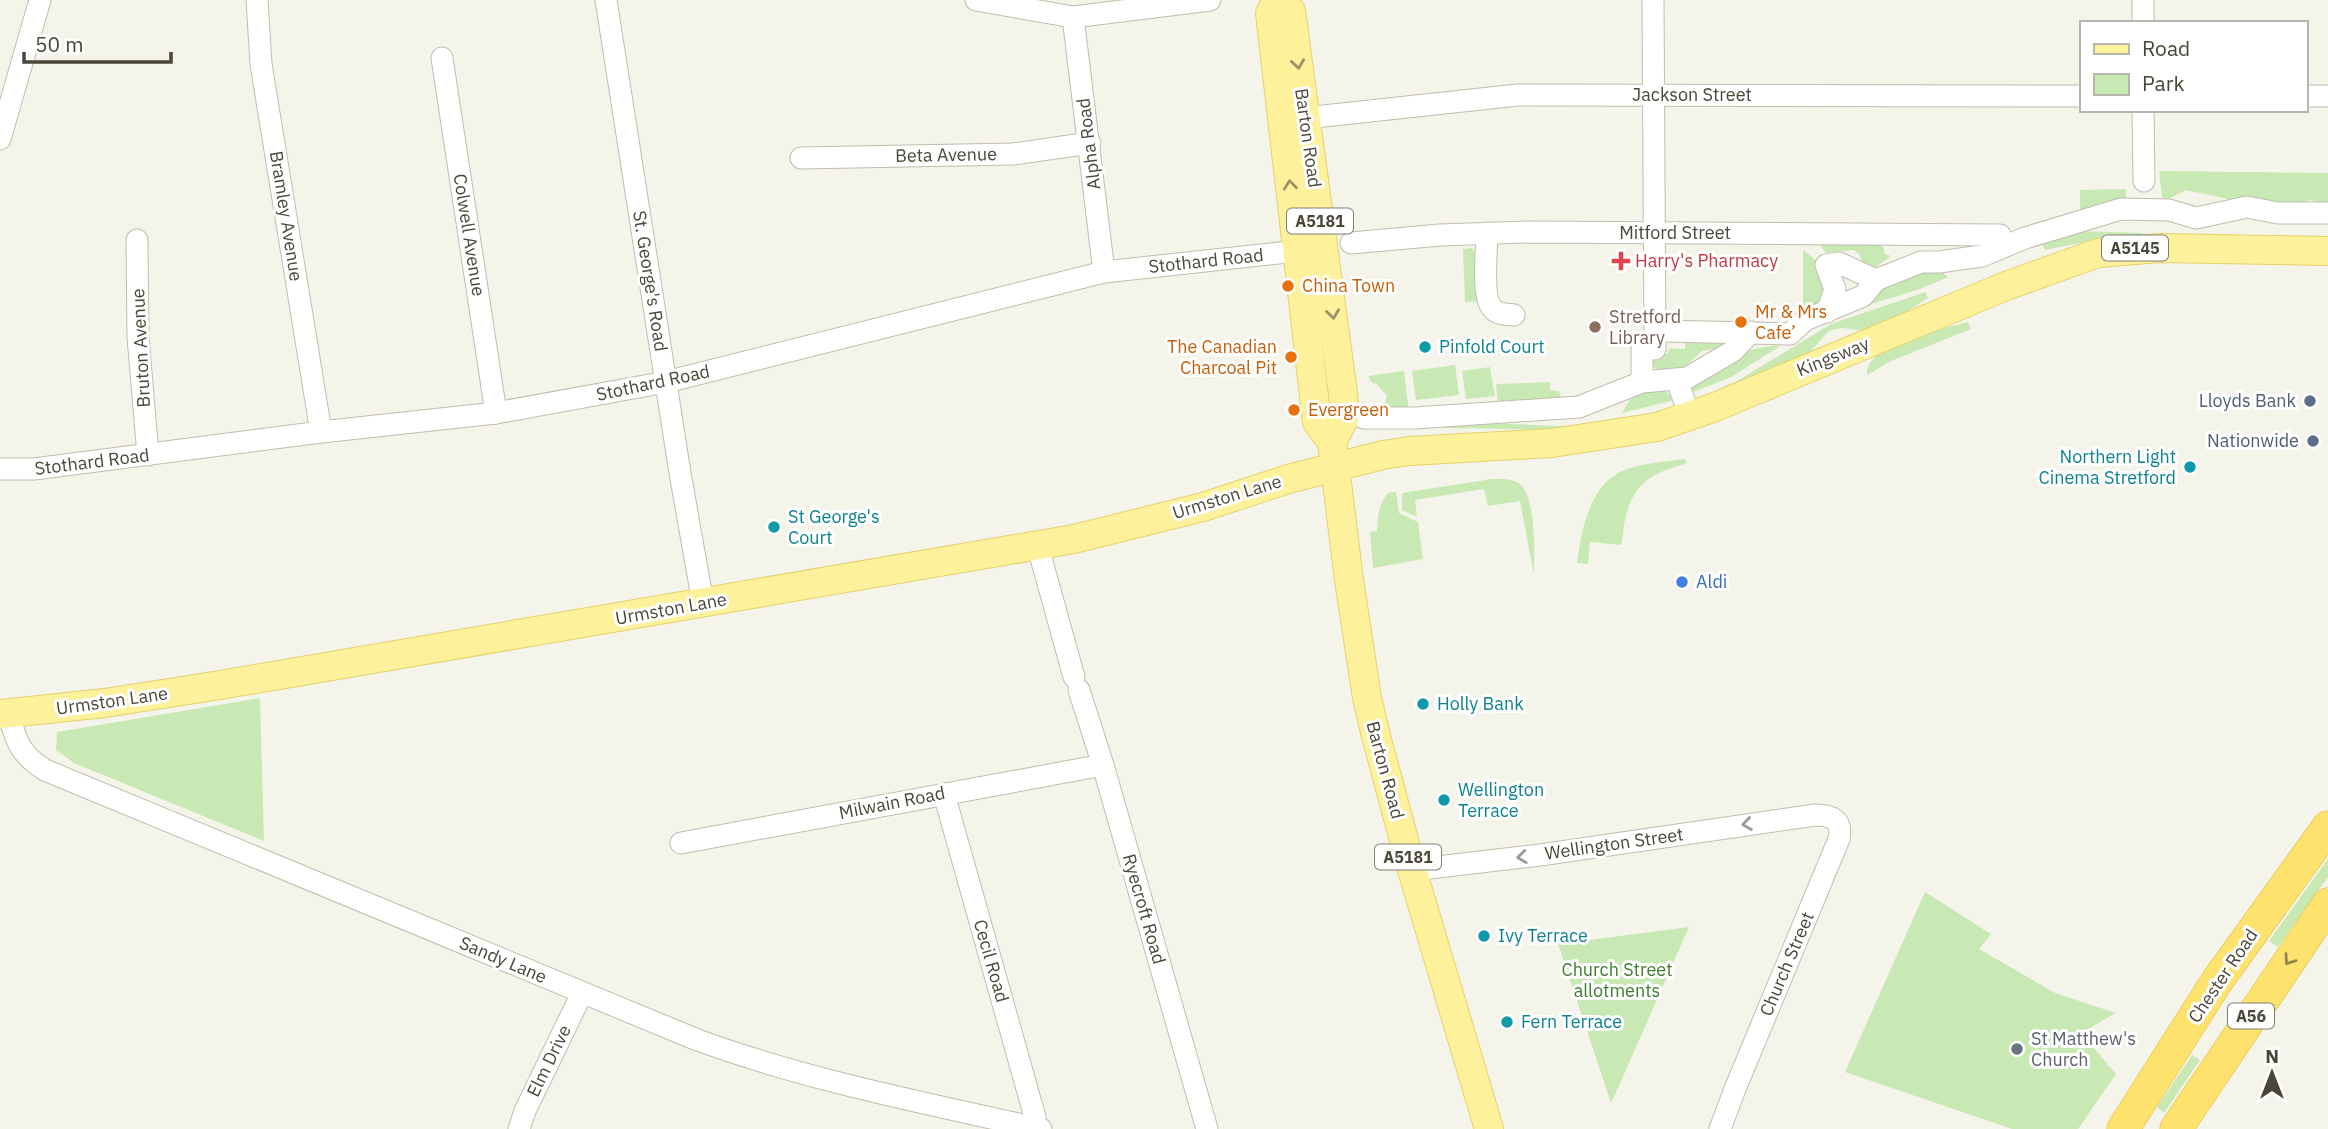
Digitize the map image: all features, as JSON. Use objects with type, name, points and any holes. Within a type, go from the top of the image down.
[{"type":"highway","name":"Chester Road","points":[[2123,1129],[2217,981],[2328,827]]},
{"type":"highway","name":"A56","points":[[2176,1129],[2328,904]]},
{"type":"main road","name":"Barton Road","points":[[1324,247],[1270,13],[1279,0],[1291,11],[1324,247],[1317,422],[1334,455],[1367,698],[1412,870],[1489,1129]]},
{"type":"main road","name":"Kingsway","points":[[1334,455],[1356,461],[1409,452],[1552,443],[1657,427],[1715,407],[2017,281],[2098,253],[2160,248],[2328,251]]},
{"type":"main road","name":"Urmston Lane","points":[[4,714],[105,703],[220,685],[1040,545],[1203,507],[1288,479],[1334,455]]},
{"type":"street","points":[[0,139],[40,0]]},
{"type":"street","name":"Bramley Avenue","points":[[257,0],[261,64],[321,432]]},
{"type":"street","name":"St. George's Road","points":[[606,0],[703,603]]},
{"type":"street","points":[[975,0],[1073,17],[1210,0]]},
{"type":"street","points":[[1653,0],[1655,343]]},
{"type":"street","points":[[2143,0],[2143,21]]},
{"type":"street","name":"Alpha Road","points":[[1073,17],[1104,272]]},
{"type":"street","name":"Colwell Avenue","points":[[442,58],[496,413]]},
{"type":"street","name":"Jackson Street","points":[[1305,118],[1495,96],[2080,96]]},
{"type":"street","points":[[2307,96],[2328,96]]},
{"type":"street","points":[[2143,112],[2144,181],[2157,189],[2146,213]]},
{"type":"street","name":"Beta Avenue","points":[[801,159],[1013,153],[1090,143]]},
{"type":"street","points":[[1642,382],[1642,349],[1655,343],[1751,332],[1790,334],[1805,320],[1863,296],[1876,280],[1922,262],[1945,264],[1982,256],[2001,246],[2121,209],[2196,218],[2247,207],[2278,213],[2328,213]]},
{"type":"street","name":"Mitford Street","points":[[1324,247],[1405,227],[1487,233],[1654,232],[2001,246]]},
{"type":"street","points":[[1487,233],[1486,297],[1491,308],[1501,314],[1514,315]]},
{"type":"street","points":[[1804,238],[1826,265],[1835,289],[1827,312]]},
{"type":"street","name":"Bruton Avenue","points":[[138,240],[138,337],[148,455]]},
{"type":"street","name":"Stothard Road","points":[[0,469],[34,469],[321,432],[496,413],[666,382],[1104,272],[1324,247]]},
{"type":"street","points":[[1826,265],[1839,263],[1876,280]]},
{"type":"street","points":[[1374,420],[1579,407],[1642,382],[1682,386],[1733,351],[1751,332]]},
{"type":"street","name":"Ryecroft Road","points":[[1040,545],[1041,558],[1076,684],[1103,765],[1207,1129]]},
{"type":"street","name":"Sandy Lane","points":[[4,714],[20,750],[45,770],[582,993],[747,1059],[1038,1128]]},
{"type":"street","name":"Milwain Road","points":[[681,843],[1103,765]]},
{"type":"street","name":"Cecil Road","points":[[944,794],[1038,1128]]},
{"type":"street","name":"Wellington Street","points":[[1412,870],[1540,855],[1815,815]]},
{"type":"street","name":"Church Street","points":[[1720,1129],[1840,835],[1840,824],[1836,819],[1815,815]]},
{"type":"street","name":"Elm Drive","points":[[519,1129],[525,1111],[582,993]]},
{"type":"green space","points":[[2159,171],[2328,173],[2328,205],[2310,200],[2279,210],[2186,190],[2165,201]]},
{"type":"green space","points":[[2126,189],[2126,199],[2080,216],[2080,190]]},
{"type":"green space","points":[[2079,231],[2142,233],[2142,236],[2045,250],[2042,244]]},
{"type":"green space","points":[[1814,238],[1879,245],[1883,247],[1885,254],[1891,256],[1873,269],[1864,266],[1859,254],[1854,250],[1826,253]]},
{"type":"green space","points":[[1472,248],[1479,260],[1480,301],[1465,302],[1463,249]]},
{"type":"green space","points":[[1803,250],[1817,261],[1830,287],[1825,298],[1803,316]]},
{"type":"green space","points":[[1926,268],[1938,269],[1948,277],[1868,305],[1868,301],[1877,291]]},
{"type":"green space","points":[[1925,292],[1928,298],[1887,324],[1874,329],[1842,328],[1829,331],[1808,354],[1695,403],[1694,400],[1737,381],[1831,324]]},
{"type":"green space","points":[[1968,322],[1971,329],[1891,361],[1867,375],[1870,364],[1892,346],[1925,333]]},
{"type":"green space","points":[[1685,333],[1733,333],[1734,346],[1702,351],[1682,369],[1659,370],[1651,366],[1649,355],[1667,354],[1670,348],[1685,349]]},
{"type":"green space","points":[[1776,345],[1779,347],[1731,377],[1691,393],[1691,385],[1719,373],[1744,351]]},
{"type":"green space","points":[[1455,365],[1459,395],[1416,400],[1412,371]]},
{"type":"green space","points":[[1490,367],[1495,396],[1466,399],[1462,371]]},
{"type":"green space","points":[[1404,371],[1409,413],[1399,413],[1385,403],[1387,396],[1368,376]]},
{"type":"green space","points":[[1550,382],[1550,390],[1559,391],[1563,403],[1498,406],[1496,384]]},
{"type":"green space","points":[[1664,390],[1675,400],[1622,413],[1635,391]]},
{"type":"green space","points":[[1677,406],[1679,409],[1638,417]]},
{"type":"green space","points":[[1601,423],[1566,430],[1442,428],[1466,424],[1580,426]]},
{"type":"green space","points":[[1685,459],[1687,463],[1657,474],[1642,484],[1636,492],[1626,516],[1621,545],[1590,542],[1588,564],[1577,563],[1588,512],[1609,479],[1635,467]]},
{"type":"green space","points":[[1492,479],[1513,480],[1525,490],[1532,513],[1534,575],[1520,501],[1488,506],[1484,489],[1415,500],[1417,517],[1402,510],[1402,493]]},
{"type":"green space","points":[[1396,492],[1399,513],[1418,522],[1423,559],[1373,568],[1370,532],[1377,531],[1379,511],[1385,497],[1388,493]]},
{"type":"green space","points":[[260,698],[264,841],[74,763],[56,750],[57,732]]},
{"type":"green space","points":[[2328,859],[2328,877],[2278,947],[2269,941]]},
{"type":"green space","points":[[1925,892],[1991,934],[1979,949],[2055,993],[2116,1013],[2081,1033],[2116,1074],[2078,1129],[2012,1129],[1845,1072]]},
{"type":"green space","name":"Church Street allotments","points":[[1689,927],[1618,1088],[1611,1103],[1558,944]]},
{"type":"green space","points":[[2192,1055],[2200,1060],[2164,1113],[2157,1107]]},
{"type":"place","name":"Harry's Pharmacy","points":[[1621,261]]},
{"type":"place","name":"China Town","points":[[1288,286]]},
{"type":"place","name":"Mr & Mrs Cafe’","points":[[1741,322]]},
{"type":"place","name":"Stretford Library","points":[[1595,327]]},
{"type":"place","name":"Pinfold Court","points":[[1425,347]]},
{"type":"place","name":"The Canadian Charcoal Pit","points":[[1291,357]]},
{"type":"place","name":"Lloyds Bank","points":[[2310,401]]},
{"type":"place","name":"Evergreen","points":[[1294,410]]},
{"type":"place","name":"Nationwide","points":[[2313,441]]},
{"type":"place","name":"Northern Light Cinema Stretford","points":[[2190,467]]},
{"type":"place","name":"St George's Court","points":[[774,527]]},
{"type":"place","name":"Aldi","points":[[1682,582]]},
{"type":"place","name":"Holly Bank","points":[[1423,704]]},
{"type":"place","name":"Wellington Terrace","points":[[1444,800]]},
{"type":"place","name":"Ivy Terrace","points":[[1484,936]]},
{"type":"place","name":"Fern Terrace","points":[[1507,1022]]},
{"type":"place","name":"St Matthew's Church","points":[[2017,1049]]}]
